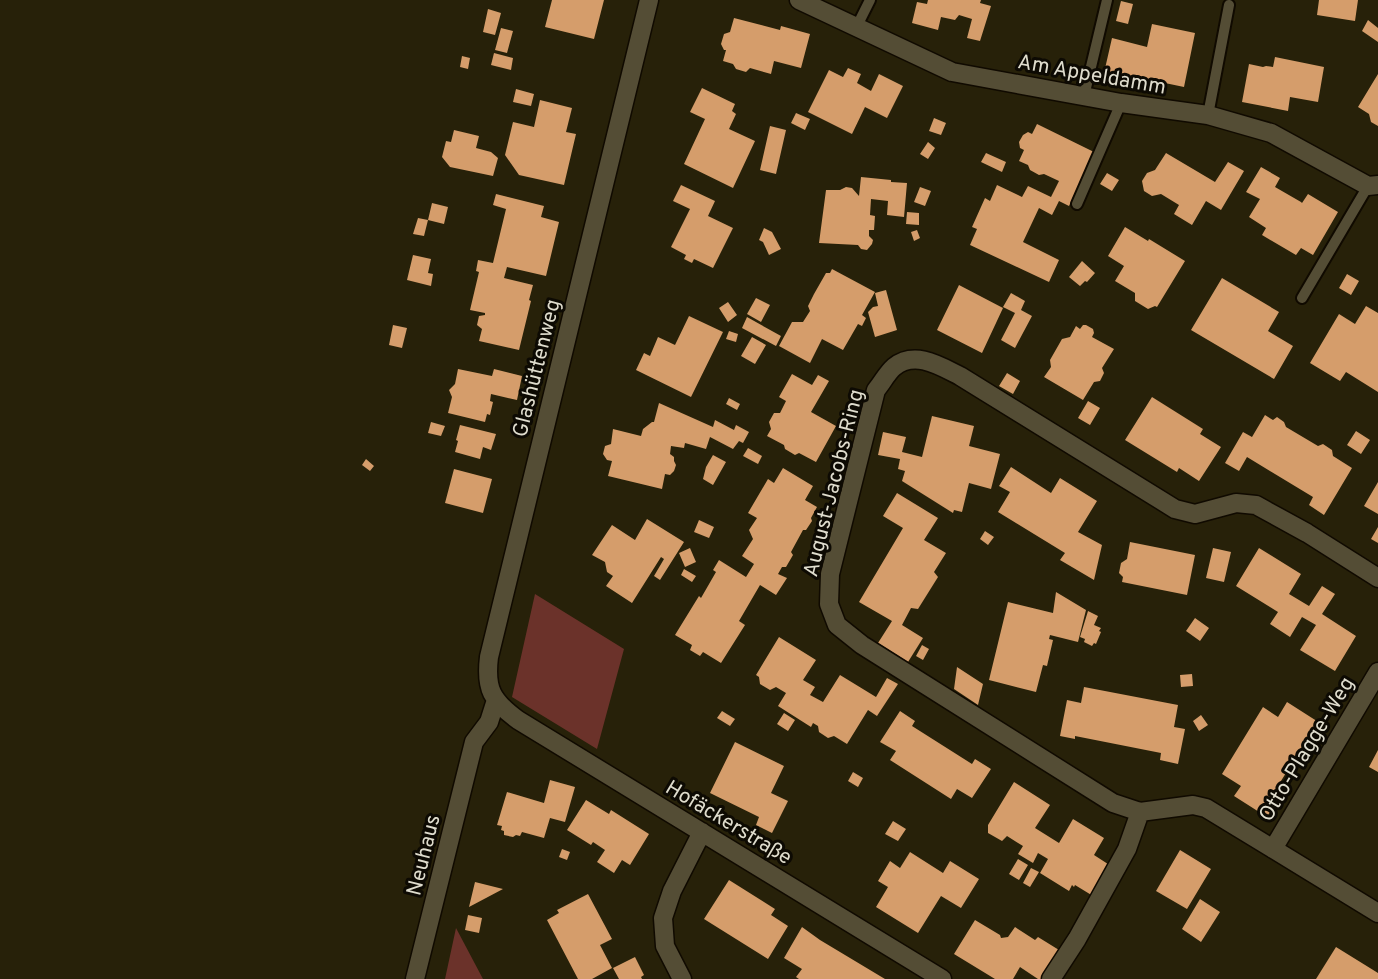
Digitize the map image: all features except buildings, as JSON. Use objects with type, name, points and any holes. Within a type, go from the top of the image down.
[{"type":"street","name":"Glashüttenweg","points":[[496,700],[489,685],[489,657],[650,0]]},
{"type":"street","name":"Am Appeldamm","points":[[798,0],[952,72],[1083,96],[1208,115],[1271,133],[1373,185]]},
{"type":"street","name":"August-Jacobs-Ring","points":[[1378,578],[1307,533],[1256,505],[1236,503],[1195,514],[1175,509],[960,376],[934,362],[911,360],[894,367],[876,390],[830,573],[829,604],[837,625],[861,645],[1113,803],[1140,812],[1192,806],[1206,808],[1378,913]]},
{"type":"street","name":"Otto-Plagge-Weg","points":[[1273,849],[1378,672]]},
{"type":"street","name":"Neuhaus","points":[[415,979],[474,742],[489,722],[496,700]]},
{"type":"street","name":"Hofäckerstraße","points":[[496,700],[503,709],[518,720],[942,979]]},
{"type":"street","points":[[1051,979],[1077,939],[1127,849],[1140,812]]},
{"type":"street","points":[[682,979],[665,946],[663,918],[672,891],[702,832]]},
{"type":"lane","points":[[857,26],[870,0]]},
{"type":"lane","points":[[1083,96],[1107,0]]},
{"type":"lane","points":[[1208,115],[1229,5]]},
{"type":"lane","points":[[1077,204],[1121,102]]},
{"type":"lane","points":[[1302,298],[1373,185]]},
{"type":"shaded area","points":[[535,594],[624,649],[597,749],[512,697]]},
{"type":"shaded area","points":[[456,928],[483,979],[445,979]]}]
